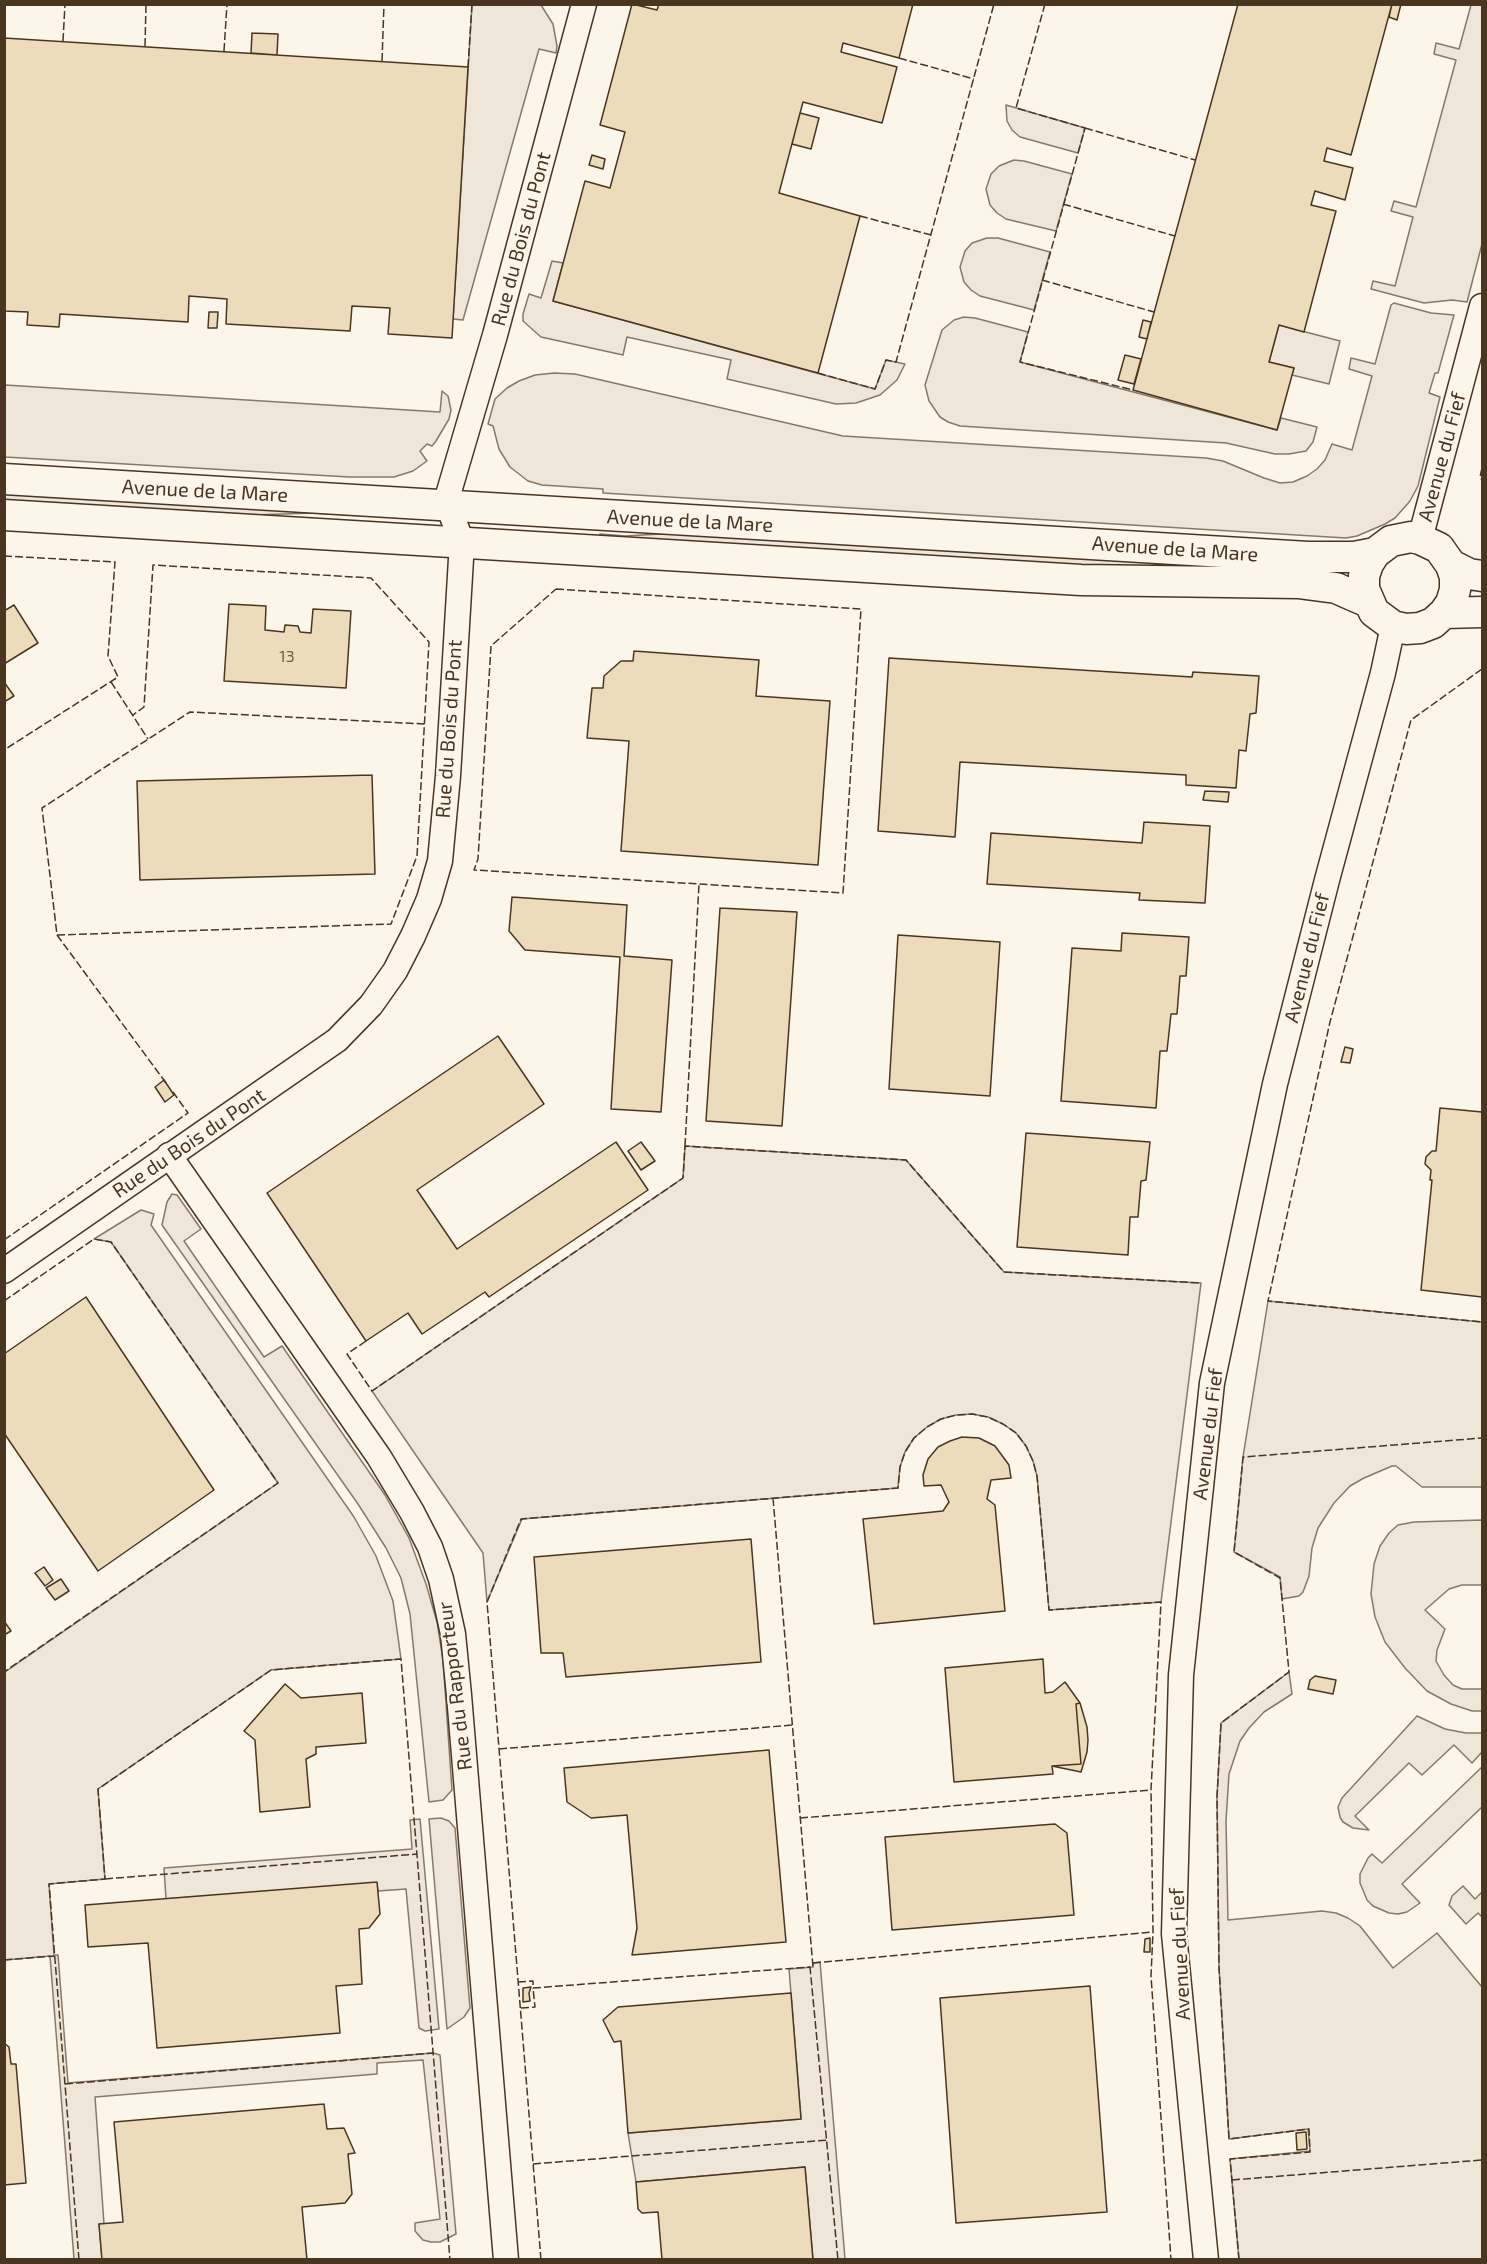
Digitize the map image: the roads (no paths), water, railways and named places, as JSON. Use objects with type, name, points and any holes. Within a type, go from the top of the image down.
[{"type":"street","name":"Rue du Bois du Pont","points":[[4,1271],[337,1040],[371,1005],[395,971],[413,936],[429,899],[440,861],[448,776],[462,542],[448,506],[448,495],[495,335],[584,4]]},
{"type":"street","name":"Avenue du Fief","points":[[1420,539],[1482,306]]},
{"type":"street","name":"Avenue de la Mare","points":[[4,479],[1308,557],[1354,557],[1375,553],[1391,541],[1411,537],[1420,539]]},
{"type":"street","name":"Avenue de la Mare","points":[[4,515],[1081,580],[1298,583],[1336,588],[1368,602],[1374,612],[1393,626]]},
{"type":"street","points":[[1393,626],[1406,629],[1420,628],[1433,623],[1444,614],[1451,603],[1455,590],[1455,577],[1451,565],[1439,548],[1420,539]]},
{"type":"street","points":[[1368,602],[1364,590],[1364,576],[1375,553]]},
{"type":"street","points":[[1451,565],[1469,574],[1482,576]]},
{"type":"street","points":[[1444,614],[1482,612]]},
{"type":"street","name":"Avenue du Fief","points":[[1206,2259],[1174,1934],[1181,1675],[1212,1383],[1275,1084],[1383,673],[1393,626]]},
{"type":"street","name":"Rue du Rapporteur","points":[[169,1155],[379,1457],[430,1547],[441,1579],[453,1634],[458,1683],[506,2259]]}]
